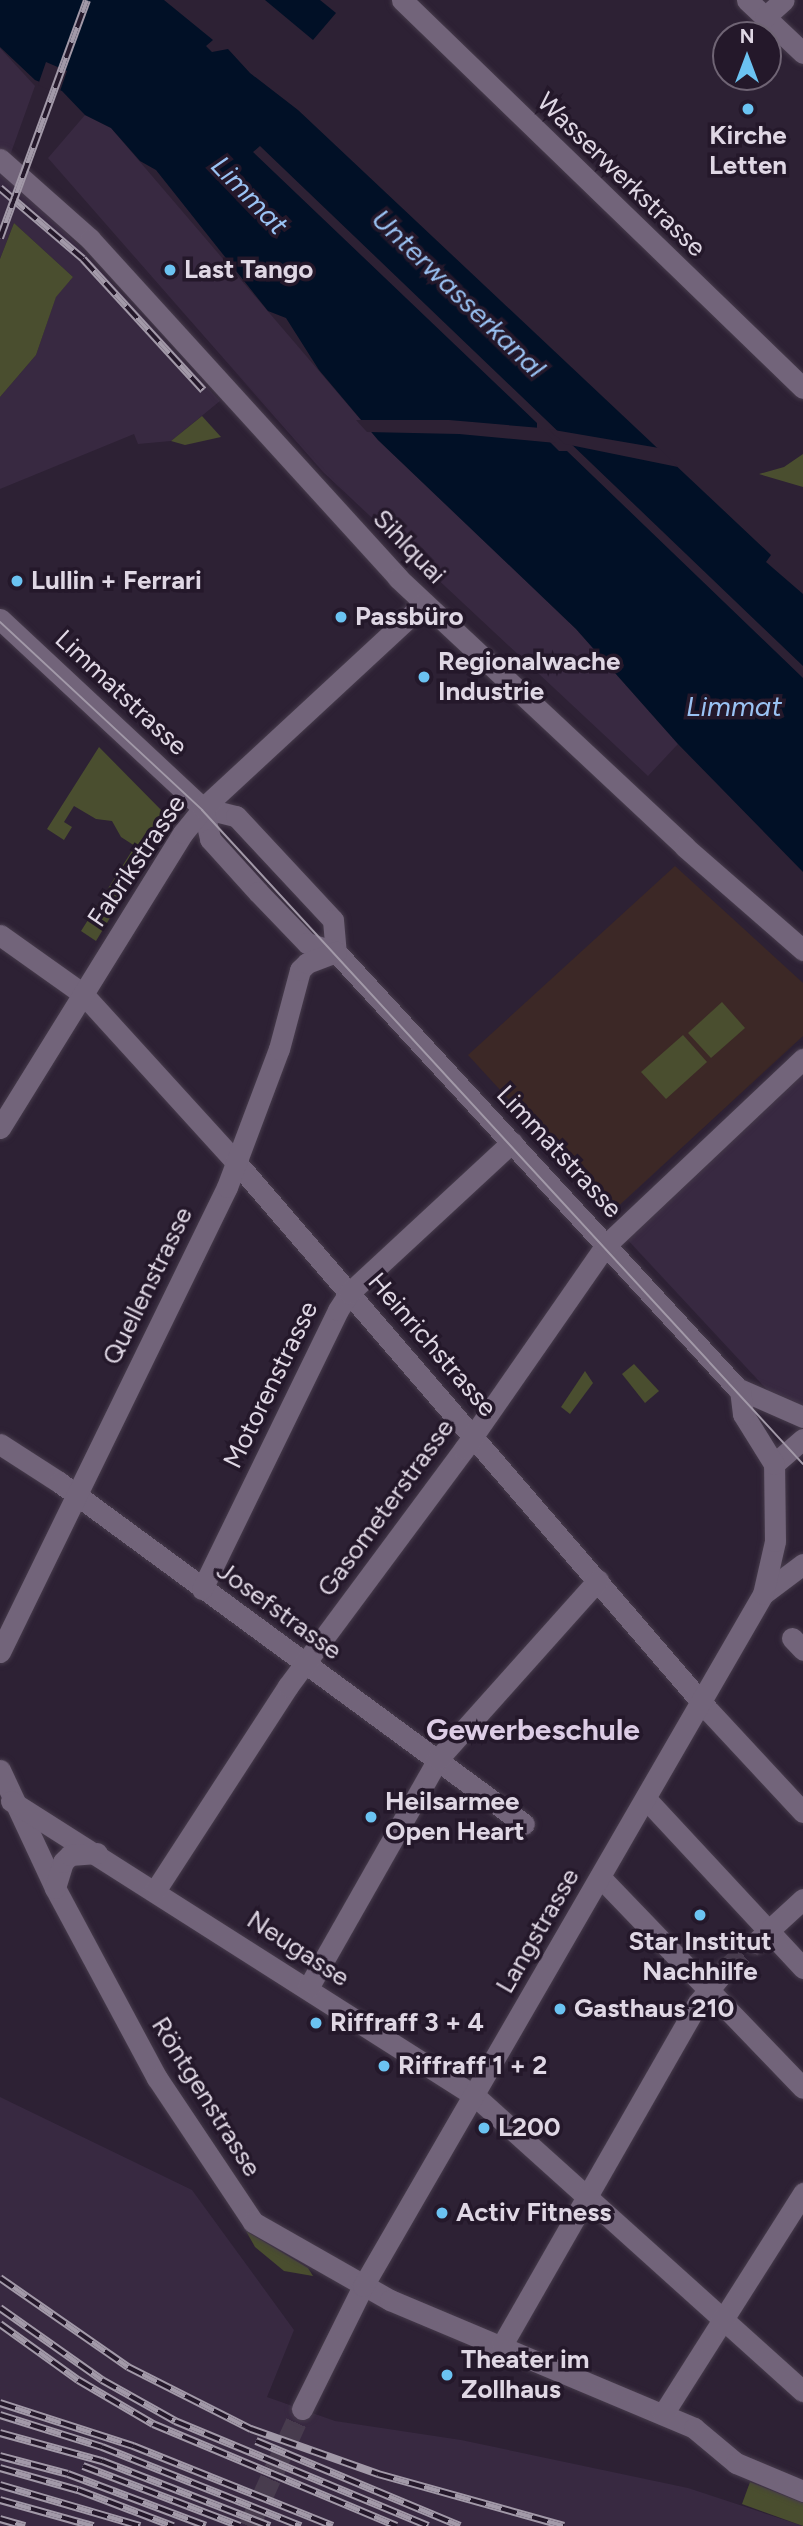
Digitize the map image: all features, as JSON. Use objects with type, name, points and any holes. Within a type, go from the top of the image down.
[{"type":"street","name":"Wasserwerkstrasse","points":[[402,0],[803,388]]},
{"type":"street","points":[[747,0],[803,53]]},
{"type":"street","points":[[765,17],[784,0]]},
{"type":"street","name":"Sihlquai","points":[[0,159],[90,239],[424,603],[685,847],[803,950]]},
{"type":"street","name":"Fabrikstrasse","points":[[0,1128],[203,808],[424,603]]},
{"type":"street","name":"Limmatstrasse","points":[[0,619],[203,808],[236,816],[332,920],[336,952]]},
{"type":"street","name":"Limmatstrasse","points":[[203,808],[210,839],[258,892],[307,943],[336,952],[740,1390]]},
{"type":"street","name":"Heinrichstrasse","points":[[0,935],[83,994],[236,1162],[702,1702],[803,1812]]},
{"type":"street","name":"Quellenstrasse","points":[[0,1652],[236,1162],[279,1049],[302,966],[336,952]]},
{"type":"street","name":"Gasometerstrasse","points":[[155,1891],[305,1665],[473,1435],[606,1245],[803,1059]]},
{"type":"street","name":"Motorenstrasse","points":[[202,1589],[334,1316],[349,1293],[512,1142]]},
{"type":"street","points":[[740,1390],[803,1417]]},
{"type":"street","points":[[740,1390],[744,1414],[774,1464],[775,1541],[763,1594]]},
{"type":"street","points":[[774,1464],[803,1439]]},
{"type":"street","name":"Josefstrasse","points":[[0,1444],[76,1496],[524,1824]]},
{"type":"street","points":[[763,1594],[803,1564]]},
{"type":"street","points":[[308,1988],[438,1759],[598,1580]]},
{"type":"street","name":"Langstrasse","points":[[302,2409],[363,2286],[763,1594]]},
{"type":"street","name":"Röntgenstrasse","points":[[0,1770],[7,1798],[158,2078],[247,2215],[262,2229],[363,2286],[695,2429],[736,2463],[803,2491]]},
{"type":"street","name":"Neugasse","points":[[7,1798],[475,2096],[803,2390]]},
{"type":"street","points":[[646,1799],[762,1937],[803,1968]]},
{"type":"street","points":[[55,1888],[63,1862],[70,1855],[97,1853]]},
{"type":"street","points":[[601,1878],[803,2088]]},
{"type":"street","points":[[762,1937],[803,1899]]},
{"type":"street","points":[[502,2345],[706,1989],[727,1968]]},
{"type":"street","points":[[663,2414],[803,2193]]},
{"type":"shaded area","points":[[0,48],[35,86],[3,175],[50,215],[220,401],[171,441],[138,444],[134,434],[0,489],[0,397],[36,355],[56,296],[73,277],[14,223],[0,259]]},
{"type":"shaded area","points":[[85,115],[111,128],[378,440],[576,629],[678,744],[648,776],[323,472],[48,158]]},
{"type":"shaded area","points":[[675,866],[803,983],[803,1036],[612,1212],[468,1055]]},
{"type":"shaded area","points":[[803,1070],[803,1407],[772,1395],[625,1237]]},
{"type":"shaded area","points":[[0,2097],[192,2190],[294,2330],[267,2397],[335,2421],[461,2440],[688,2488],[803,2526],[0,2526]]},
{"type":"green space","points":[[14,223],[73,277],[56,297],[36,355],[0,397],[0,259]]},
{"type":"green space","points":[[202,416],[221,437],[185,445],[171,441]]},
{"type":"green space","points":[[803,454],[803,487],[759,474],[784,467]]},
{"type":"green space","points":[[99,747],[170,819],[96,941],[81,931],[135,846],[121,837],[112,821],[96,819],[74,806],[64,822],[72,827],[64,840],[47,829]]},
{"type":"green space","points":[[722,1002],[745,1028],[711,1058],[688,1033]]},
{"type":"green space","points":[[683,1035],[707,1062],[666,1099],[641,1072]]},
{"type":"green space","points":[[634,1364],[659,1391],[645,1403],[622,1374]]},
{"type":"green space","points":[[585,1371],[593,1383],[570,1414],[561,1407]]},
{"type":"green space","points":[[246,2231],[308,2268],[313,2276],[284,2271],[255,2247]]},
{"type":"green space","points":[[750,2482],[803,2503],[803,2526],[742,2504]]},
{"type":"water","name":"Limmat","points":[[0,0],[164,0],[213,40],[206,46],[212,52],[228,49],[250,73],[298,110],[771,555],[766,562],[803,594],[803,666],[260,146],[253,152],[537,423],[537,429],[559,451],[567,451],[803,678],[803,872],[678,744],[576,629],[378,440],[319,370],[286,318],[268,311],[156,170],[140,161],[111,128],[85,115],[62,91],[35,80],[0,47]]},
{"type":"water","points":[[265,0],[320,0],[336,13],[313,40]]},
{"type":"pier","points":[[46,62],[67,71],[59,94],[38,85]]},
{"type":"pier","points":[[356,420],[449,420],[541,428],[556,443],[459,434],[367,432]]},
{"type":"pier","points":[[548,429],[659,448],[678,467],[565,444]]},
{"type":"tunnel","points":[[727,1968],[755,1943]]},
{"type":"tunnel","points":[[249,2526],[302,2409]]},
{"type":"tram line","points":[[0,622],[202,810],[803,1464]]},
{"type":"railway","points":[[0,238],[87,0]]},
{"type":"railway","points":[[0,188],[83,259],[203,390]]},
{"type":"railway","points":[[0,2278],[128,2367],[251,2429],[378,2474],[564,2526]]},
{"type":"railway","points":[[0,2308],[102,2380],[175,2421],[428,2526]]},
{"type":"railway","points":[[0,2324],[78,2380],[153,2424],[397,2526]]},
{"type":"railway","points":[[0,2403],[133,2446],[333,2526]]},
{"type":"railway","points":[[0,2415],[102,2447],[301,2526]]},
{"type":"railway","points":[[0,2433],[102,2461],[270,2526]]},
{"type":"railway","points":[[256,2441],[460,2526]]},
{"type":"railway","points":[[0,2456],[68,2474],[206,2526]]},
{"type":"railway","points":[[83,2466],[240,2526]]},
{"type":"railway","points":[[0,2468],[78,2490],[173,2526]]},
{"type":"railway","points":[[0,2485],[140,2526]]},
{"type":"railway","points":[[0,2500],[93,2526]]},
{"type":"railway","points":[[0,2519],[25,2526]]},
{"type":"place","name":"Kirche Letten","points":[[748,109]]},
{"type":"place","name":"Last Tango","points":[[170,270]]},
{"type":"place","name":"Lullin + Ferrari","points":[[17,581]]},
{"type":"place","name":"Passbüro","points":[[341,617]]},
{"type":"place","name":"Regionalwache Industrie","points":[[424,677]]},
{"type":"place","name":"Heilsarmee Open Heart","points":[[371,1817]]},
{"type":"place","name":"Star Institut Nachhilfe","points":[[700,1915]]},
{"type":"place","name":"Gasthaus 210","points":[[560,2009]]},
{"type":"place","name":"Riffraff 3 + 4","points":[[316,2023]]},
{"type":"place","name":"Riffraff 1 + 2","points":[[384,2066]]},
{"type":"place","name":"L200","points":[[484,2128]]},
{"type":"place","name":"Activ Fitness","points":[[442,2213]]},
{"type":"place","name":"Theater im Zollhaus","points":[[447,2375]]},
{"type":"district","name":"Gewerbeschule","points":[[533,1730]]},
{"type":"water label","name":"Unterwasserkanal","points":[[459,293]]}]
